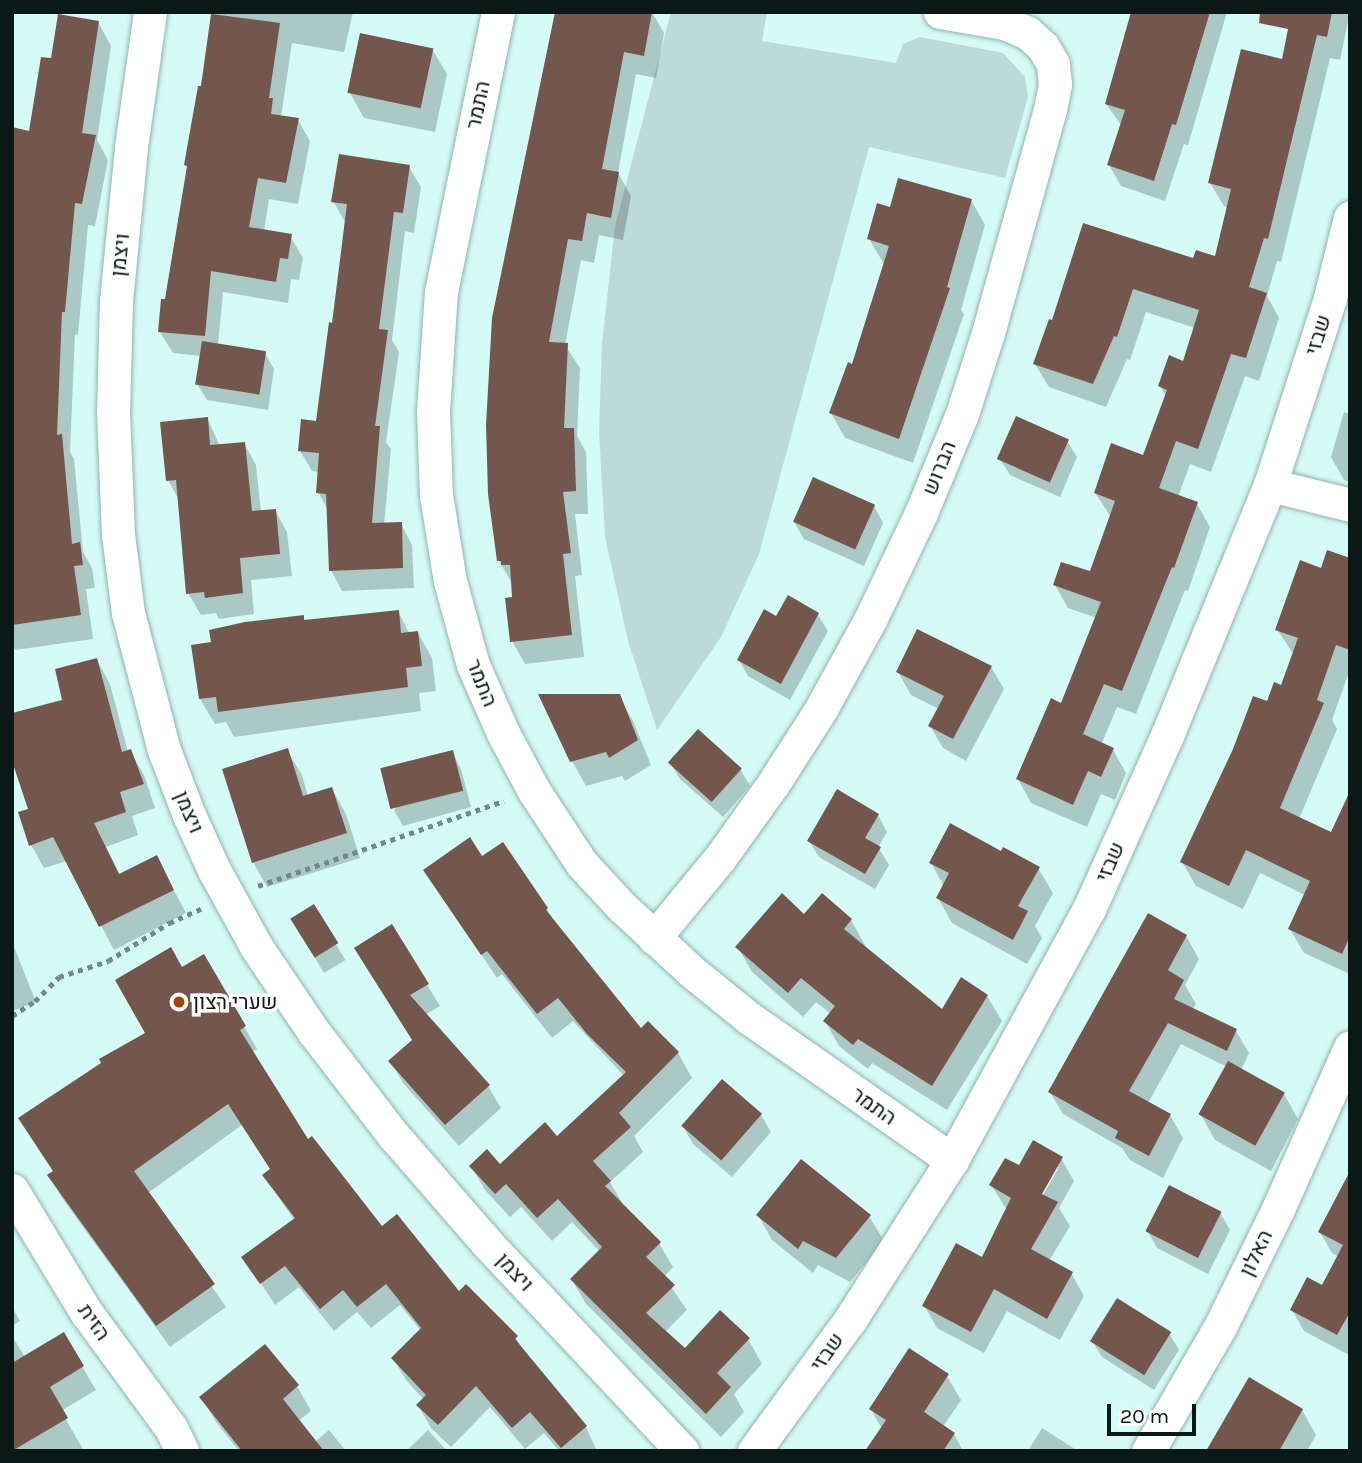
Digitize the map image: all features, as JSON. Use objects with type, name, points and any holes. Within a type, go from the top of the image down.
[{"type":"street","name":"ויצמן","points":[[150,12],[131,148],[116,300],[113,411],[118,534],[128,613],[164,750],[189,816],[228,896],[257,948],[313,1031],[394,1136],[486,1241],[682,1451]]},
{"type":"street","name":"התמר","points":[[498,12],[441,291],[433,411],[436,495],[450,581],[473,665],[503,733],[534,791],[583,864],[654,938],[749,1018],[951,1160]]},
{"type":"street","name":"הברוש","points":[[654,938],[720,858],[773,784],[828,698],[870,620],[921,513],[962,414],[988,333],[1050,110],[1055,84],[1053,64],[1043,47],[1028,33],[1004,23],[940,12]]},
{"type":"street","name":"שבזי","points":[[754,1451],[850,1320],[951,1160],[1089,909],[1166,738],[1270,485],[1330,298],[1350,217]]},
{"type":"street","points":[[1270,485],[1350,505]]},
{"type":"street","name":"האלון","points":[[1148,1451],[1220,1327],[1278,1209],[1350,1047]]},
{"type":"street","name":"הזית","points":[[12,1190],[86,1312],[171,1428],[182,1451]]},
{"type":"path","points":[[12,1016],[35,1000],[59,977],[108,961],[169,923],[228,896],[534,791]]},
{"type":"shaded area","points":[[671,12],[767,12],[762,41],[896,63],[903,44],[920,37],[1003,53],[1025,77],[1028,97],[1005,178],[869,147],[759,554],[721,637],[657,730],[628,641],[605,537],[599,431],[602,344],[615,226]]},
{"type":"building","points":[[555,12],[652,12],[644,56],[624,52],[602,169],[619,172],[611,218],[587,213],[582,241],[568,239],[549,342],[568,343],[564,428],[574,428],[576,491],[563,492],[571,553],[563,554],[572,635],[510,642],[505,598],[512,597],[510,565],[501,565],[501,561],[497,561],[488,494],[486,425],[492,318]]},
{"type":"building","points":[[1131,12],[1210,12],[1176,125],[1172,124],[1154,181],[1107,165],[1125,110],[1105,104]]},
{"type":"building","points":[[1260,12],[1332,12],[1327,37],[1317,35],[1268,239],[1264,238],[1249,287],[1267,293],[1246,358],[1231,354],[1198,449],[1176,441],[1159,488],[1198,502],[1174,568],[1172,567],[1122,691],[1104,684],[1083,734],[1114,748],[1101,777],[1088,771],[1073,805],[1016,779],[1051,698],[1061,703],[1101,602],[1053,585],[1061,562],[1090,571],[1115,501],[1094,493],[1111,443],[1143,455],[1167,390],[1158,386],[1169,355],[1183,361],[1199,310],[1133,289],[1117,337],[1114,336],[1093,384],[1033,364],[1049,319],[1052,320],[1083,223],[1193,258],[1196,250],[1215,256],[1231,189],[1208,183],[1241,49],[1282,59],[1288,29],[1259,23]]},
{"type":"building","points":[[58,14],[99,21],[82,133],[96,135],[82,204],[75,203],[65,312],[62,312],[57,435],[62,434],[72,544],[80,542],[83,565],[74,566],[81,615],[12,625],[12,127],[29,131],[41,57],[51,58]]},
{"type":"building","points":[[211,14],[280,23],[269,98],[273,98],[271,114],[299,118],[286,183],[258,178],[249,227],[292,234],[288,259],[280,258],[276,282],[211,271],[205,336],[158,332],[161,299],[165,299],[187,166],[184,165],[198,86],[201,86]]},
{"type":"building","points":[[360,33],[433,49],[421,108],[347,93]]},
{"type":"building","points":[[339,154],[410,165],[403,213],[394,212],[379,329],[388,330],[375,426],[380,426],[372,523],[402,522],[403,568],[329,571],[326,494],[316,493],[319,453],[298,451],[301,419],[316,421],[329,322],[332,323],[347,204],[331,202]]},
{"type":"building","points":[[898,178],[972,199],[947,287],[950,288],[899,439],[829,413],[848,362],[852,364],[889,246],[867,239],[877,203],[890,207]]},
{"type":"building","points":[[202,341],[266,351],[259,395],[195,384]]},
{"type":"building","points":[[1016,416],[1069,440],[1050,483],[997,459]]},
{"type":"building","points":[[208,417],[210,445],[245,442],[252,511],[276,509],[280,554],[240,558],[243,593],[205,598],[204,592],[186,594],[176,480],[166,481],[160,422]]},
{"type":"building","points":[[813,477],[875,505],[855,549],[793,522]]},
{"type":"building","points":[[1327,550],[1350,558],[1350,650],[1336,645],[1317,700],[1324,703],[1280,808],[1331,832],[1350,791],[1350,936],[1342,954],[1288,929],[1310,881],[1246,850],[1229,886],[1180,862],[1233,749],[1253,696],[1267,701],[1274,682],[1281,685],[1298,638],[1275,630],[1300,560],[1321,568]]},
{"type":"building","points":[[788,595],[819,613],[781,684],[737,660],[764,609],[776,616]]},
{"type":"building","points":[[399,610],[401,633],[418,631],[422,666],[406,668],[408,687],[218,712],[216,697],[199,699],[191,645],[211,642],[209,630],[245,622],[304,615],[304,620]]},
{"type":"building","points":[[917,629],[992,666],[953,739],[928,726],[944,696],[896,672]]},
{"type":"building","points":[[97,658],[122,752],[131,749],[144,784],[120,792],[126,812],[94,823],[119,874],[157,855],[174,890],[99,927],[53,837],[29,846],[18,812],[28,809],[12,761],[12,713],[62,700],[55,669]]},
{"type":"building","points":[[538,694],[620,694],[638,740],[609,758],[606,752],[570,762]]},
{"type":"building","points":[[698,729],[742,768],[712,802],[668,762]]},
{"type":"building","points":[[288,748],[303,796],[332,787],[347,833],[252,863],[222,769]]},
{"type":"building","points":[[453,750],[463,791],[390,809],[380,768]]},
{"type":"building","points":[[837,789],[879,814],[865,838],[881,847],[865,874],[807,841]]},
{"type":"building","points":[[950,823],[1001,851],[1003,847],[1040,867],[1018,906],[1028,911],[1013,940],[936,898],[949,873],[929,863]]},
{"type":"building","points":[[470,837],[482,856],[503,842],[548,908],[546,910],[641,1028],[648,1021],[679,1052],[619,1113],[631,1127],[593,1161],[611,1181],[605,1186],[661,1242],[646,1257],[675,1285],[646,1313],[685,1348],[720,1310],[750,1338],[717,1373],[731,1387],[706,1414],[570,1279],[602,1247],[558,1199],[537,1218],[506,1184],[495,1194],[469,1166],[487,1149],[500,1164],[545,1122],[557,1136],[626,1072],[587,1034],[558,998],[537,1014],[487,951],[481,955],[423,870]]},
{"type":"building","points":[[782,893],[804,914],[822,893],[852,919],[844,929],[942,1009],[961,977],[988,995],[932,1086],[858,1039],[853,1045],[823,1021],[835,1006],[801,978],[788,993],[735,947]]},
{"type":"building","points":[[314,904],[338,943],[315,958],[290,919]]},
{"type":"building","points":[[1148,913],[1187,935],[1168,970],[1184,980],[1174,999],[1237,1029],[1227,1051],[1168,1023],[1129,1091],[1171,1114],[1149,1156],[1115,1138],[1118,1131],[1048,1092]]},
{"type":"building","points":[[392,924],[429,984],[410,995],[490,1085],[445,1125],[388,1061],[412,1040],[354,948]]},
{"type":"building","points":[[171,947],[182,967],[204,954],[246,1026],[240,1030],[308,1139],[312,1136],[382,1226],[397,1214],[459,1291],[466,1284],[518,1336],[515,1339],[587,1426],[561,1448],[530,1412],[512,1428],[476,1386],[438,1425],[416,1405],[426,1395],[391,1358],[421,1328],[386,1284],[357,1307],[343,1290],[320,1309],[285,1266],[260,1284],[241,1257],[295,1218],[262,1175],[270,1169],[228,1104],[134,1171],[215,1284],[156,1326],[47,1175],[53,1171],[18,1118],[101,1063],[99,1059],[145,1033],[115,980]]},
{"type":"building","points":[[1228,1061],[1285,1093],[1255,1146],[1198,1114]]},
{"type":"building","points":[[722,1079],[762,1114],[721,1161],[681,1126]]},
{"type":"building","points":[[1033,1140],[1063,1157],[1042,1194],[1058,1202],[1031,1249],[1073,1272],[1047,1319],[994,1289],[971,1332],[922,1306],[956,1243],[982,1257],[1011,1198],[989,1185],[1005,1158],[1019,1165]]},
{"type":"building","points":[[801,1159],[871,1215],[836,1258],[803,1241],[798,1249],[756,1215]]},
{"type":"building","points":[[1350,1171],[1350,1312],[1337,1335],[1290,1310],[1307,1277],[1322,1285],[1343,1245],[1318,1232]]},
{"type":"building","points":[[1169,1185],[1222,1212],[1198,1258],[1145,1231]]},
{"type":"building","points":[[1117,1298],[1171,1332],[1144,1375],[1090,1341]]},
{"type":"building","points":[[64,1332],[84,1366],[50,1387],[68,1418],[12,1451],[12,1363]]},
{"type":"building","points":[[265,1344],[299,1385],[283,1399],[324,1451],[242,1451],[199,1397]]},
{"type":"building","points":[[909,1348],[949,1374],[924,1412],[955,1433],[943,1451],[865,1451],[886,1420],[869,1409]]},
{"type":"building","points":[[1249,1377],[1303,1409],[1279,1451],[1206,1451]]},
{"type":"place","name":"שערי רצון","points":[[179,1002]]}]
